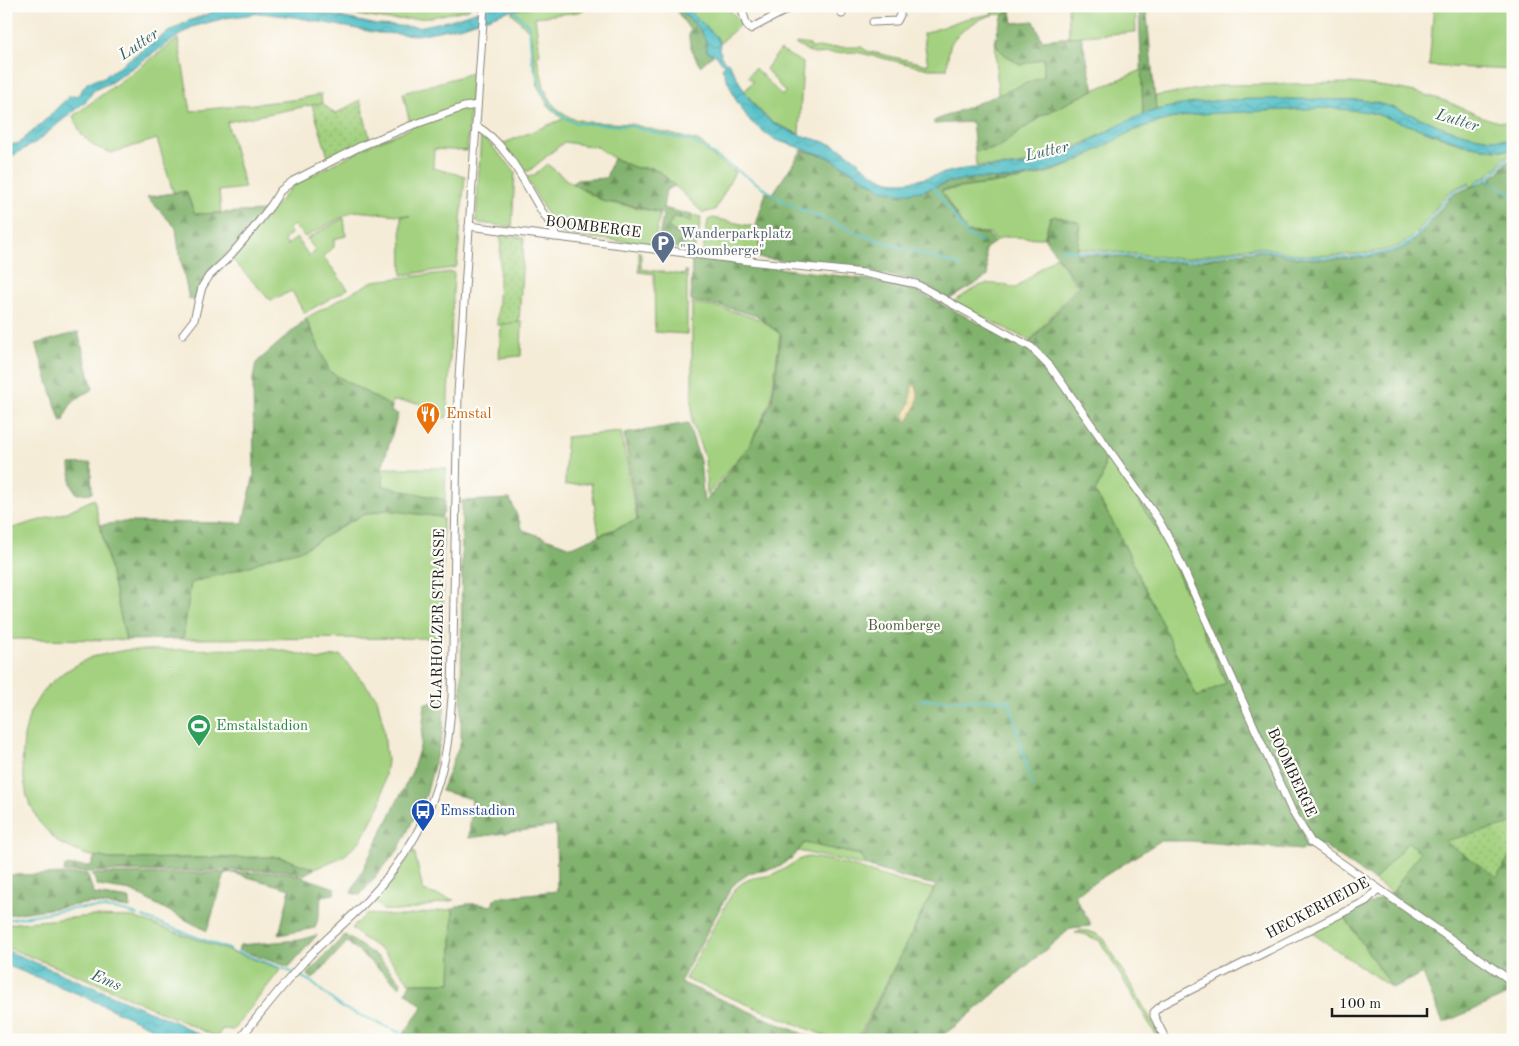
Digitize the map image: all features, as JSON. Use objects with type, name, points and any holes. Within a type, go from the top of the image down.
[{"type":"street","name":"CLARHOLZER STRASSE","points":[[239,1040],[290,977],[362,905],[404,856],[416,836],[432,801],[444,762],[449,736],[452,697],[457,419],[484,6]]},
{"type":"street","points":[[740,6],[750,29],[794,6]]},
{"type":"street","points":[[873,22],[896,21],[900,16],[900,6]]},
{"type":"street","points":[[182,334],[194,320],[202,287],[209,276],[229,257],[253,229],[280,191],[293,180],[360,146],[464,107],[477,105]]},
{"type":"street","points":[[476,126],[486,131],[523,176],[555,232],[555,237]]},
{"type":"street","name":"BOOMBERGE","points":[[469,226],[758,262],[864,272],[916,284],[1030,347],[1050,366],[1158,519],[1172,544],[1292,811],[1306,837],[1378,889]]},
{"type":"street","name":"HECKERHEIDE","points":[[1166,1040],[1154,1016],[1154,1012],[1162,1004],[1366,901],[1378,889],[1513,982]]},
{"type":"green space","points":[[301,6],[470,6],[469,9],[428,18],[389,20]]},
{"type":"green space","points":[[545,6],[591,6],[579,12],[535,17],[540,54],[537,57],[545,90],[555,107],[571,118],[587,122],[631,124],[698,141],[709,149],[707,152],[735,172],[715,210],[703,213],[664,175],[653,168],[636,168],[613,158],[597,147],[564,142],[529,171],[524,171],[502,144],[563,119],[549,107],[538,87],[530,32],[512,13],[512,10]]},
{"type":"green space","points":[[673,6],[676,6],[697,26],[705,38],[707,51],[713,55],[700,66],[690,43],[690,30]]},
{"type":"green space","points":[[684,6],[726,6],[742,23],[720,43],[716,36]]},
{"type":"green space","points":[[991,6],[1010,6],[1011,11],[1003,15],[997,14],[983,18],[961,32],[951,45],[947,69],[929,69],[856,52],[814,54],[796,45],[796,43],[810,45],[811,48],[861,47],[867,51],[928,65],[923,34],[964,19],[992,14]]},
{"type":"green space","points":[[1068,6],[1135,6],[1136,32],[1069,37]]},
{"type":"green space","points":[[1139,6],[1146,6],[1156,110],[1143,115]]},
{"type":"green space","points":[[1434,6],[1513,6],[1513,70],[1429,66]]},
{"type":"green space","points":[[1011,11],[1013,23],[1034,21],[1042,40],[1081,36],[1094,90],[1041,116],[998,148],[975,151],[972,122],[934,124],[934,121],[1044,76],[1044,58],[1021,65],[1000,50],[997,45],[997,34],[1003,15]]},
{"type":"green space","points":[[995,37],[997,46],[1044,58],[1044,77],[998,96]]},
{"type":"green space","points":[[178,39],[191,111],[300,99],[321,94],[322,103],[227,122],[245,188],[219,191],[221,213],[195,214],[186,192],[173,192],[157,139],[111,153],[94,146],[81,134],[73,116]]},
{"type":"green space","points":[[780,50],[803,63],[799,134],[772,122],[756,107],[745,91],[753,81],[748,77],[755,68],[782,96],[785,92],[766,69]]},
{"type":"green space","points":[[1142,70],[1143,115],[1046,158],[1011,166],[976,166],[975,151],[998,148],[1041,116],[1094,90]]},
{"type":"green space","points":[[472,73],[467,151],[434,149],[433,168],[465,176],[457,266],[402,275],[401,216],[410,216],[354,211],[305,237],[293,225],[289,229],[291,234],[284,240],[287,245],[297,238],[309,256],[316,251],[307,239],[344,218],[346,236],[334,239],[334,247],[323,256],[348,289],[304,313],[292,291],[271,300],[231,258],[293,185],[372,144],[411,128],[403,93]]},
{"type":"green space","points":[[1351,83],[1407,90],[1448,102],[1484,118],[1513,123],[1513,140],[1467,135],[1384,105],[1360,100],[1228,100],[1156,110],[1155,96],[1224,85]]},
{"type":"green space","points":[[360,100],[370,139],[329,160],[312,105],[322,103],[335,114]]},
{"type":"green space","points":[[1350,109],[1389,118],[1458,143],[1494,150],[1513,150],[1513,156],[1505,157],[1492,172],[1476,181],[1476,185],[1470,187],[1469,183],[1448,193],[1420,229],[1400,245],[1390,249],[1348,255],[1305,255],[1256,247],[1181,259],[1077,248],[1080,227],[1055,216],[1050,218],[1044,238],[1003,237],[996,241],[990,233],[967,232],[941,191],[1005,182],[1052,171],[1067,166],[1130,133],[1154,123],[1170,119],[1229,111]]},
{"type":"green space","points":[[481,134],[515,171],[512,227],[476,221]]},
{"type":"green space","points":[[802,150],[828,157],[881,189],[922,191],[949,182],[977,178],[1007,179],[1032,176],[1017,180],[941,190],[966,233],[988,234],[995,242],[985,249],[988,276],[948,300],[917,281],[864,270],[759,258],[762,229],[756,225],[766,192],[772,195]]},
{"type":"green space","name":"Boomberge","points":[[1513,157],[1513,824],[1445,841],[1497,876],[1513,850],[1513,996],[1510,994],[1443,1023],[1423,974],[1392,988],[1344,916],[1392,893],[1420,852],[1408,842],[1374,881],[1324,846],[1315,846],[1301,850],[1190,841],[1160,841],[1076,894],[1076,899],[1090,922],[1090,926],[1071,928],[962,1021],[936,1040],[859,1040],[936,885],[867,866],[860,855],[804,843],[793,857],[777,868],[750,873],[731,888],[680,982],[817,1040],[421,1040],[404,1033],[423,1007],[406,992],[410,983],[451,983],[453,909],[467,904],[492,906],[497,897],[557,891],[556,826],[469,838],[472,799],[441,791],[461,741],[462,501],[510,499],[523,530],[571,547],[638,520],[624,434],[688,423],[700,461],[704,503],[749,446],[772,402],[781,334],[757,316],[726,307],[691,301],[692,257],[864,279],[914,290],[1026,347],[1079,286],[1045,239],[1050,218],[1055,216],[1078,222],[1080,227],[1077,253],[1182,263],[1257,251],[1305,258],[1365,257],[1393,252],[1403,248],[1423,232],[1450,198],[1459,192],[1492,178]],"holes":[[[1106,454],[1161,535],[1226,683],[1197,697],[1116,528],[1095,492],[1102,478]]]},
{"type":"green space","points":[[613,158],[636,168],[653,168],[664,175],[675,186],[666,190],[663,208],[692,215],[690,222],[674,216],[668,227],[682,237],[698,238],[694,250],[660,246],[658,244],[663,215],[660,212],[606,202],[572,183],[577,180],[606,178]]},
{"type":"green space","points":[[547,164],[572,184],[605,202],[660,213],[654,245],[567,235],[557,232],[526,177],[534,175]]},
{"type":"green space","points":[[186,191],[195,214],[264,211],[200,286],[195,300],[189,299],[176,228],[147,197]]},
{"type":"green space","points":[[692,215],[701,217],[698,238],[682,237],[668,227],[674,216],[690,222]]},
{"type":"green space","points":[[713,218],[755,227],[760,230],[758,258],[703,252],[708,220]]},
{"type":"green space","points":[[501,235],[524,238],[519,322],[497,325]]},
{"type":"green space","points":[[639,251],[641,254],[641,269],[685,275],[685,271],[687,271],[687,334],[655,332],[654,274],[639,272]]},
{"type":"green space","points":[[1056,256],[1077,286],[1030,341],[953,302],[982,285],[995,284],[1016,288]]},
{"type":"green space","points":[[454,273],[447,418],[421,413],[420,403],[392,401],[392,407],[330,372],[306,318],[373,281]]},
{"type":"green space","points":[[692,303],[726,309],[761,320],[780,334],[771,401],[749,446],[707,495],[705,458],[692,423]]},
{"type":"green space","points":[[306,319],[330,372],[392,407],[391,412],[398,414],[382,468],[383,486],[445,500],[444,512],[441,517],[386,510],[373,512],[360,516],[304,549],[268,558],[250,566],[191,583],[183,639],[126,640],[100,525],[124,522],[243,523],[254,475],[253,379],[256,363]]},
{"type":"green space","points":[[522,322],[521,356],[499,358],[501,324]]},
{"type":"green space","points":[[78,332],[93,389],[74,401],[68,409],[64,421],[61,422],[36,344]]},
{"type":"green space","points":[[621,432],[637,520],[599,535],[591,483],[565,485],[566,437]]},
{"type":"green space","points":[[1106,453],[1161,535],[1226,683],[1197,697],[1116,528],[1095,492],[1102,478]]},
{"type":"green space","points":[[91,463],[92,493],[77,494],[71,484],[70,464]]},
{"type":"green space","points":[[382,468],[446,468],[445,500],[383,486]]},
{"type":"green space","points":[[94,499],[126,640],[6,639],[6,530],[64,513]]},
{"type":"green space","points":[[386,510],[441,517],[443,519],[443,638],[183,639],[191,583],[249,566],[268,558],[304,549],[360,516]]},
{"type":"green space","name":"Emstalstadion","points":[[273,649],[310,656],[318,660],[340,655],[377,698],[383,724],[387,761],[381,803],[361,840],[344,856],[314,869],[280,857],[111,859],[86,855],[59,843],[39,822],[27,797],[22,767],[24,736],[30,712],[44,689],[64,672],[91,657],[126,650]]},
{"type":"green space","points":[[445,702],[442,736],[426,795],[398,850],[360,895],[351,893],[412,772],[421,743],[425,703]]},
{"type":"green space","points":[[1513,824],[1513,850],[1497,877],[1444,841]]},
{"type":"green space","points":[[1408,842],[1421,852],[1392,893],[1374,881]]},
{"type":"green space","points":[[804,843],[860,855],[867,866],[798,851]]},
{"type":"green space","points":[[414,850],[423,891],[454,900],[403,911],[383,910],[374,900],[389,884]]},
{"type":"green space","points":[[95,856],[111,859],[280,857],[314,869],[303,875],[287,870],[64,872],[65,866],[91,866]]},
{"type":"green space","points":[[808,857],[844,864],[903,882],[934,889],[857,1040],[835,1040],[685,979],[734,890],[745,881],[777,873]]},
{"type":"green space","points":[[288,872],[335,888],[334,894],[321,896],[320,912],[315,928],[279,935],[290,889],[232,873]]},
{"type":"green space","points":[[225,873],[207,931],[131,891],[98,886],[92,874]]},
{"type":"green space","points":[[87,874],[94,894],[130,899],[130,908],[91,903],[6,915],[6,875]]},
{"type":"green space","points":[[453,909],[451,983],[410,983],[383,951],[361,937],[352,928],[366,914],[403,916]]},
{"type":"green space","points":[[93,916],[133,917],[281,969],[233,1030],[222,1029],[217,1037],[87,979],[6,947],[6,924]]},
{"type":"green space","points":[[1344,916],[1392,988],[1312,933]]},
{"type":"green space","points":[[1079,931],[1092,932],[1104,939],[1163,1040],[1159,1040],[1100,941],[1084,934],[1075,933]]},
{"type":"green space","points":[[317,935],[289,967],[238,950],[240,945],[299,940]]},
{"type":"green space","points":[[345,935],[379,958],[401,982],[400,987],[347,942],[313,979],[307,974]]},
{"type":"sand","points":[[914,384],[917,388],[918,397],[910,419],[907,421],[904,417]]},
{"type":"water","points":[[250,6],[293,7],[377,25],[418,27],[447,21],[494,6],[540,6],[511,10],[463,26],[418,35],[378,33],[294,17],[261,13],[225,18],[192,27],[110,83],[94,90],[87,100],[36,142],[6,161],[6,148],[9,145],[19,143],[68,97],[78,95],[88,82],[104,77],[165,34],[188,21],[219,10]]},
{"type":"water","points":[[676,6],[684,6],[716,36],[720,43],[720,55],[726,63],[728,62],[752,103],[765,117],[778,126],[800,135],[836,146],[879,177],[894,182],[912,181],[957,170],[1019,166],[1039,162],[1080,147],[1147,113],[1181,105],[1232,100],[1360,100],[1372,102],[1467,135],[1513,140],[1513,150],[1470,146],[1370,112],[1329,108],[1199,114],[1169,119],[1136,129],[1069,165],[1032,176],[1007,179],[977,178],[949,182],[922,191],[902,194],[881,189],[828,157],[773,139],[750,121],[737,102],[722,68],[724,65],[716,55],[707,51],[707,44],[701,32]]},
{"type":"water","points":[[6,950],[175,1022],[210,1040],[178,1040],[81,995],[6,965]]},
{"type":"waterway","points":[[513,6],[513,10],[529,26],[532,61],[541,88],[552,107],[565,118],[576,123],[630,126],[696,143],[788,204],[865,236],[961,266]]},
{"type":"waterway","points":[[1477,183],[1492,175],[1507,159]]},
{"type":"waterway","points":[[1487,179],[1513,195]]},
{"type":"waterway","points":[[932,185],[967,235],[982,242]]},
{"type":"waterway","points":[[1061,249],[1180,261],[1249,249],[1318,257],[1365,256],[1392,250],[1411,241],[1445,199],[1456,190],[1469,185]]},
{"type":"waterway","points":[[920,700],[1009,700],[1033,787]]},
{"type":"waterway","points":[[6,920],[55,911],[88,908],[121,910],[137,915]]},
{"type":"waterway","points":[[143,917],[231,950]]},
{"type":"waterway","points":[[237,952],[287,970],[310,981],[341,1007],[417,1040]]},
{"type":"place","name":"Wanderparkplatz \"Boomberge\"","points":[[663,264]]},
{"type":"place","name":"Emstal","points":[[428,435]]},
{"type":"place","name":"Emstalstadion","points":[[199,747]]},
{"type":"place","name":"Emsstadion","points":[[423,832]]},
{"type":"water label","name":"Lutter","points":[[139,45]]},
{"type":"water label","name":"Lutter","points":[[1457,121]]},
{"type":"water label","name":"Lutter","points":[[1047,152]]},
{"type":"water label","name":"Ems","points":[[106,981]]}]
